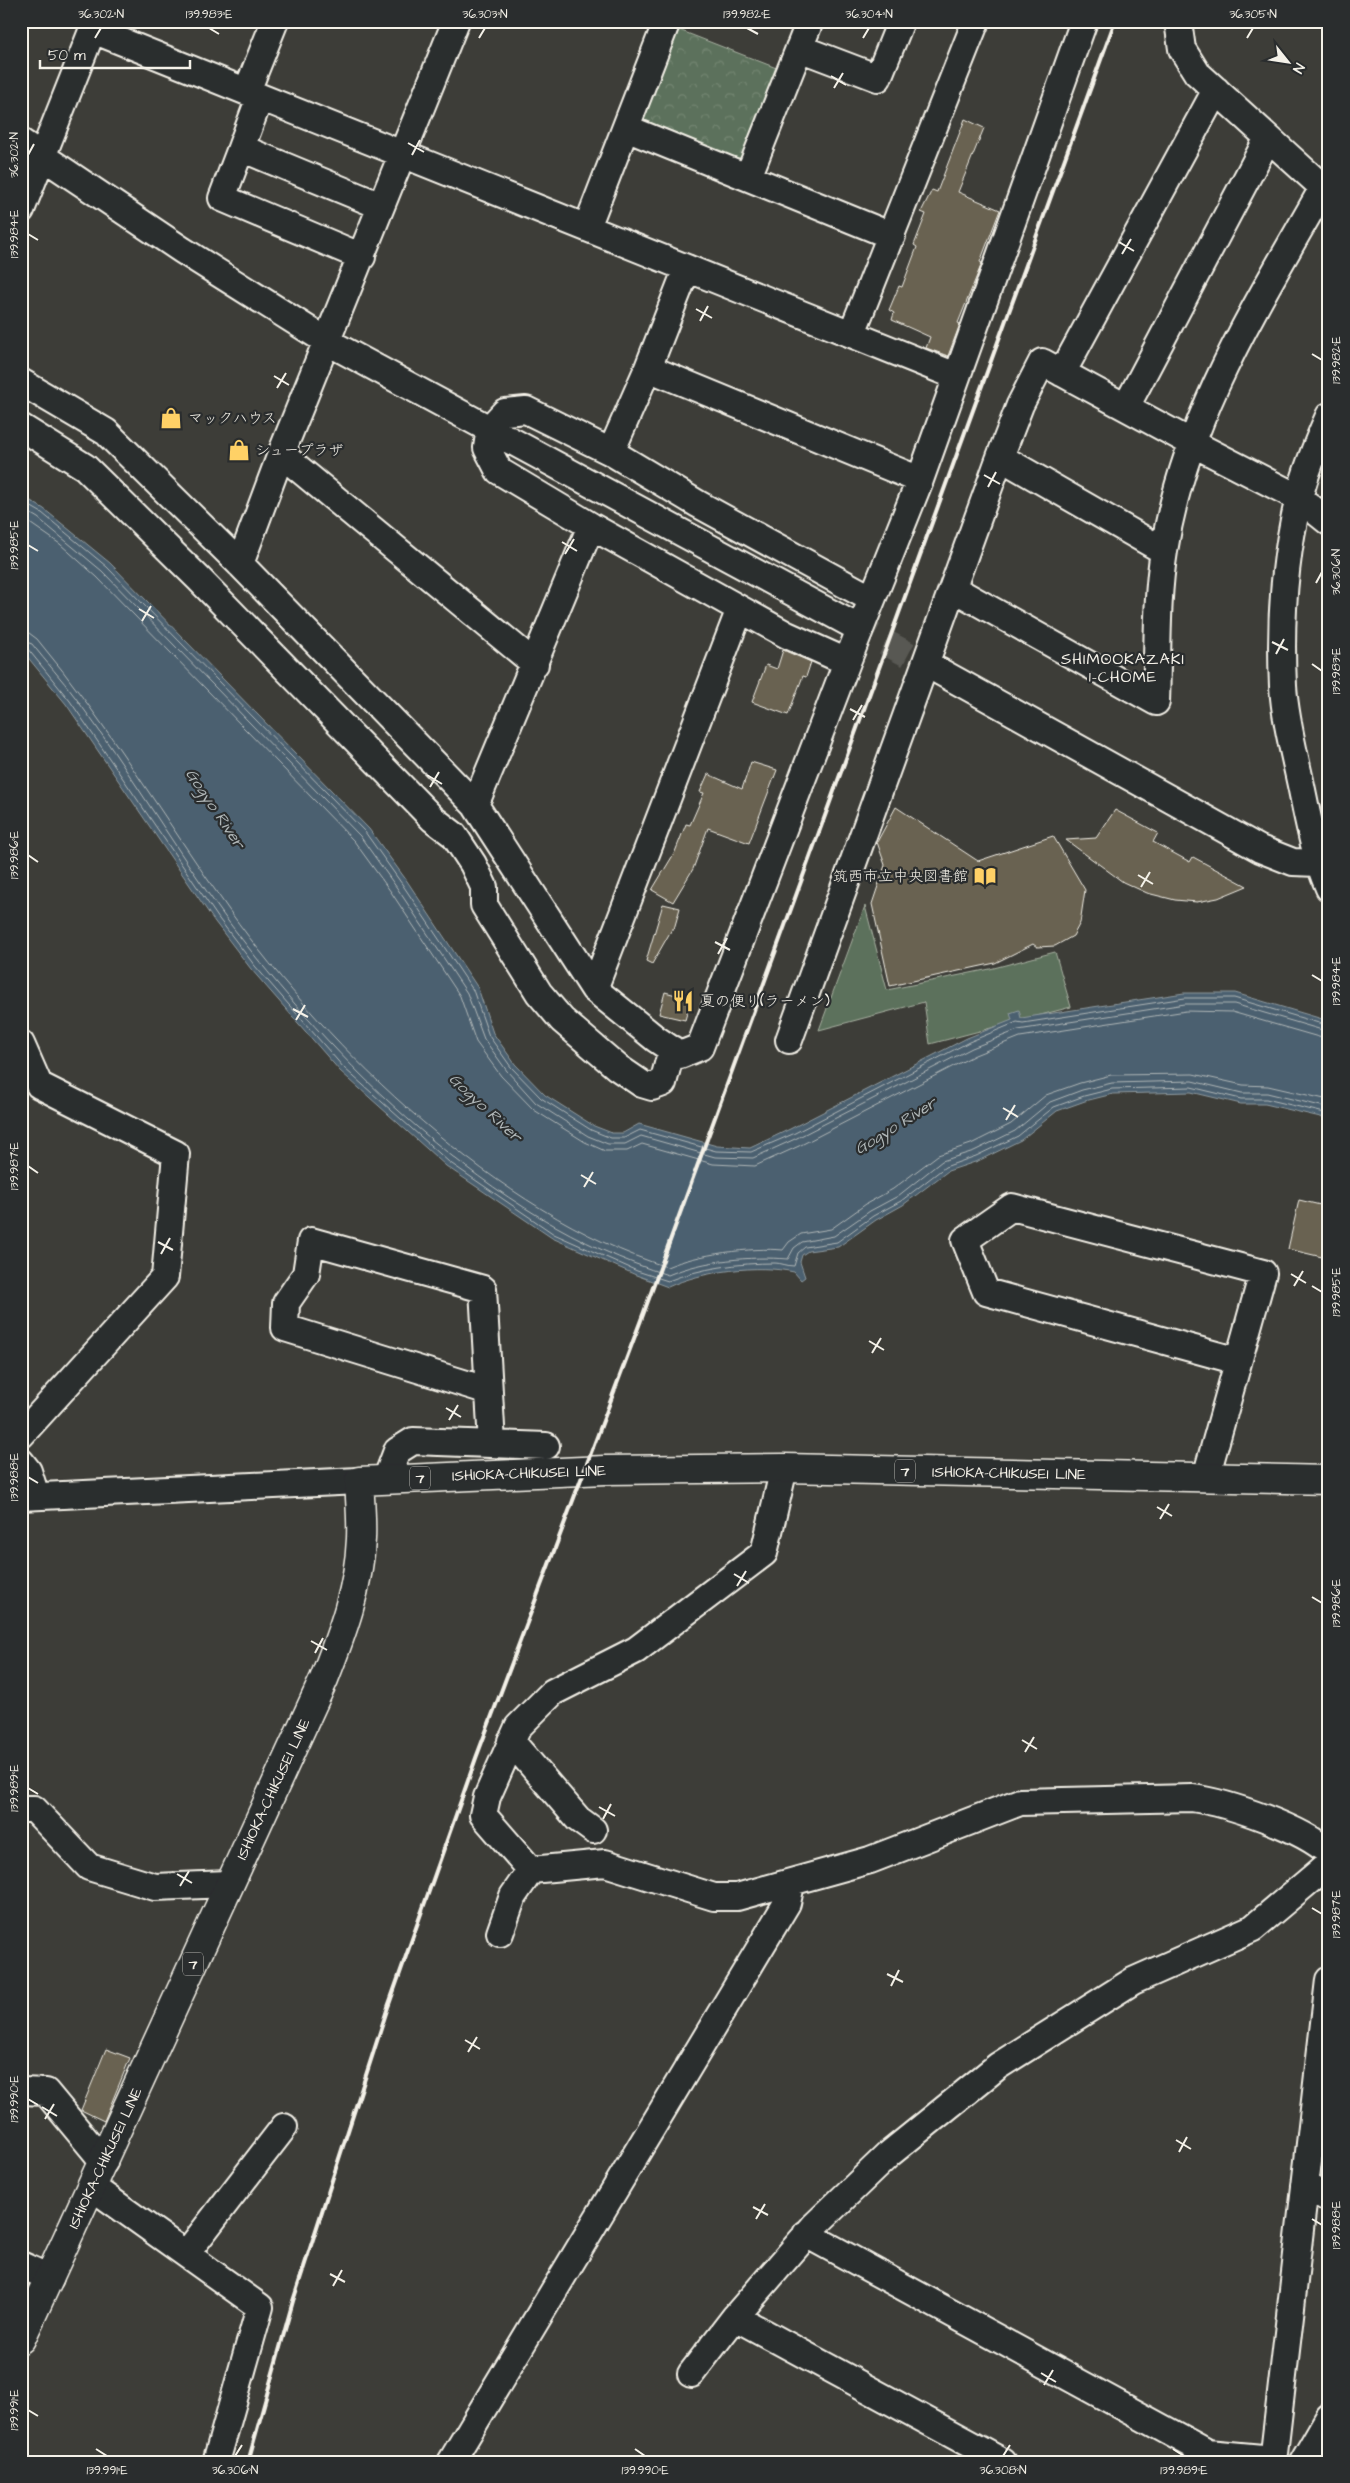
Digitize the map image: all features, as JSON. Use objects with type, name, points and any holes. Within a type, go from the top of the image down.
[{"type":"main road","name":"ISHIOKA-CHIKUSEI LINE","points":[[21,2340],[104,2162],[228,1884],[324,1679],[345,1628],[356,1584],[361,1539],[359,1481],[605,1470],[784,1468],[1329,1480]]},
{"type":"street","points":[[275,21],[241,148],[222,198],[362,257]]},
{"type":"street","points":[[218,564],[281,454],[328,342],[456,21]]},
{"type":"street","points":[[587,227],[667,21]]},
{"type":"street","points":[[748,177],[810,21]]},
{"type":"street","points":[[799,48],[878,78],[901,21]]},
{"type":"street","points":[[852,333],[976,21]]},
{"type":"street","points":[[21,427],[85,467],[218,564],[480,813],[594,989],[656,1040],[680,1055],[700,1047],[847,662],[920,480],[1084,21]]},
{"type":"street","points":[[954,588],[1156,702],[1164,551],[1178,488],[1192,444],[1220,372],[1326,190],[1197,73],[1182,49],[1178,21]]},
{"type":"street","points":[[21,210],[94,26],[483,188],[587,227],[956,376]]},
{"type":"street","points":[[1062,373],[1216,90]]},
{"type":"street","points":[[626,128],[892,236]]},
{"type":"street","points":[[1126,407],[1268,138]]},
{"type":"street","points":[[21,142],[182,250],[328,342],[851,624]]},
{"type":"street","points":[[241,148],[381,206]]},
{"type":"street","points":[[611,452],[648,368],[687,268]]},
{"type":"street","points":[[789,1040],[1000,457],[1020,405],[1042,362],[1192,444],[1299,498],[1329,522]]},
{"type":"street","points":[[648,368],[920,480]]},
{"type":"street","points":[[21,382],[106,432],[433,819],[456,839],[473,864],[484,887],[484,905],[539,993],[562,1020],[617,1067],[642,1084],[652,1087],[663,1083],[672,1050]]},
{"type":"street","points":[[847,662],[787,635],[591,526],[499,471],[487,448],[490,428],[505,412],[526,410],[611,452],[698,504],[872,598]]},
{"type":"street","points":[[1329,416],[1312,456],[1299,498],[1286,570],[1284,687],[1295,756],[1318,863],[1329,888]]},
{"type":"street","points":[[281,454],[535,664]]},
{"type":"street","points":[[1000,457],[1164,551]]},
{"type":"street","points":[[456,839],[480,813],[535,664],[591,526]]},
{"type":"street","points":[[594,989],[740,609]]},
{"type":"street","points":[[939,671],[1260,849],[1293,862],[1318,863]]},
{"type":"street","points":[[21,1044],[39,1085],[176,1154],[165,1277],[21,1435]]},
{"type":"street","points":[[1206,1476],[1263,1273],[1012,1207],[965,1240],[986,1292],[1238,1361]]},
{"type":"street","points":[[489,1391],[285,1328],[286,1303],[306,1274],[311,1241],[483,1289],[489,1391],[492,1444]]},
{"type":"street","points":[[386,1480],[397,1451],[413,1441],[546,1446]]},
{"type":"street","points":[[21,1462],[28,1471],[29,1496],[359,1481]]},
{"type":"street","points":[[531,1870],[483,1815],[487,1797],[518,1727],[553,1692],[636,1650],[764,1553],[784,1468]]},
{"type":"street","points":[[511,1742],[578,1819],[593,1830]]},
{"type":"street","points":[[500,1933],[513,1896],[531,1870],[605,1863],[714,1896],[737,1897],[791,1884],[870,1860],[1020,1802],[1192,1798],[1214,1801],[1234,1806],[1317,1842],[1329,1853]]},
{"type":"street","points":[[21,1809],[34,1809],[89,1867],[155,1887],[228,1884]]},
{"type":"street","points":[[691,2374],[735,2316],[806,2234],[888,2155],[998,2066],[1132,1981],[1253,1928],[1329,1864]]},
{"type":"street","points":[[451,2462],[787,1903],[791,1884]]},
{"type":"street","points":[[806,2234],[1208,2453],[1273,2460],[1329,1980]]},
{"type":"street","points":[[21,2090],[46,2092],[104,2162]]},
{"type":"street","points":[[186,2254],[284,2127]]},
{"type":"street","points":[[1305,2185],[1329,2199]]},
{"type":"street","points":[[92,2187],[260,2307],[216,2462]]},
{"type":"street","points":[[21,2265],[50,2278]]},
{"type":"street","points":[[735,2316],[1003,2462]]},
{"type":"street","points":[[1303,2462],[1329,2417]]},
{"type":"green space","points":[[674,28],[779,69],[745,155],[736,160],[641,121]]},
{"type":"green space","points":[[865,906],[887,990],[990,969],[1055,952],[1071,1007],[930,1044],[924,1002],[819,1030]]},
{"type":"water","name":"Gogyo River","points":[[21,495],[44,509],[110,563],[369,829],[407,881],[478,988],[493,1033],[515,1064],[545,1095],[594,1126],[612,1133],[623,1133],[639,1124],[717,1146],[750,1148],[967,1038],[1012,1020],[1010,1013],[1019,1010],[1021,1018],[1184,993],[1235,993],[1329,1021],[1329,1119],[1265,1104],[1241,1104],[1191,1092],[1113,1094],[1085,1101],[1057,1111],[1021,1140],[978,1161],[948,1171],[903,1205],[876,1220],[838,1247],[808,1251],[802,1255],[800,1262],[805,1277],[801,1280],[794,1272],[747,1269],[713,1273],[682,1281],[668,1287],[552,1238],[446,1166],[340,1071],[251,969],[215,922],[66,704],[21,649]]},
{"type":"building","points":[[965,119],[984,128],[958,192],[1000,210],[980,262],[982,263],[958,323],[960,324],[948,356],[926,348],[930,337],[892,320],[894,313],[889,310],[899,286],[902,287],[917,247],[914,245],[926,214],[921,212],[932,190],[937,192]]},
{"type":"building","points":[[783,650],[811,662],[806,677],[803,676],[788,715],[752,702],[766,665],[777,669]]},
{"type":"building","points":[[751,762],[777,770],[749,843],[708,828],[693,869],[673,902],[652,890],[675,852],[686,824],[690,825],[704,793],[700,792],[708,774],[742,789]]},
{"type":"building","points":[[896,807],[978,861],[1053,836],[1085,890],[1080,923],[1073,936],[1055,946],[1037,947],[1033,944],[995,963],[890,986],[872,904],[885,865],[877,842]]},
{"type":"building","points":[[1115,810],[1158,833],[1153,842],[1190,862],[1193,857],[1247,886],[1218,898],[1197,902],[1175,900],[1147,893],[1123,882],[1066,840],[1096,838]]},
{"type":"building","points":[[663,904],[680,908],[674,929],[672,929],[652,964],[646,961]]},
{"type":"building","points":[[665,992],[691,999],[685,1020],[659,1014]]},
{"type":"building","points":[[1299,1200],[1329,1207],[1329,1227],[1322,1257],[1288,1249]]},
{"type":"building","points":[[106,2049],[130,2058],[104,2121],[81,2110]]},
{"type":"tunnel","points":[[851,624],[939,671]]},
{"type":"railway","points":[[248,2462],[293,2301],[388,2007],[476,1758],[644,1312],[1115,21]]},
{"type":"place","name":"マックハウス","points":[[171,418]]},
{"type":"place","name":"シュープラザ","points":[[239,450]]},
{"type":"place","name":"筑西市立中央図書館","points":[[985,876]]},
{"type":"place","name":"夏の便り(ラーメン)","points":[[683,1001]]},
{"type":"district","name":"SHIMOOKAZAKI 1-CHOME","points":[[1123,667]]}]
